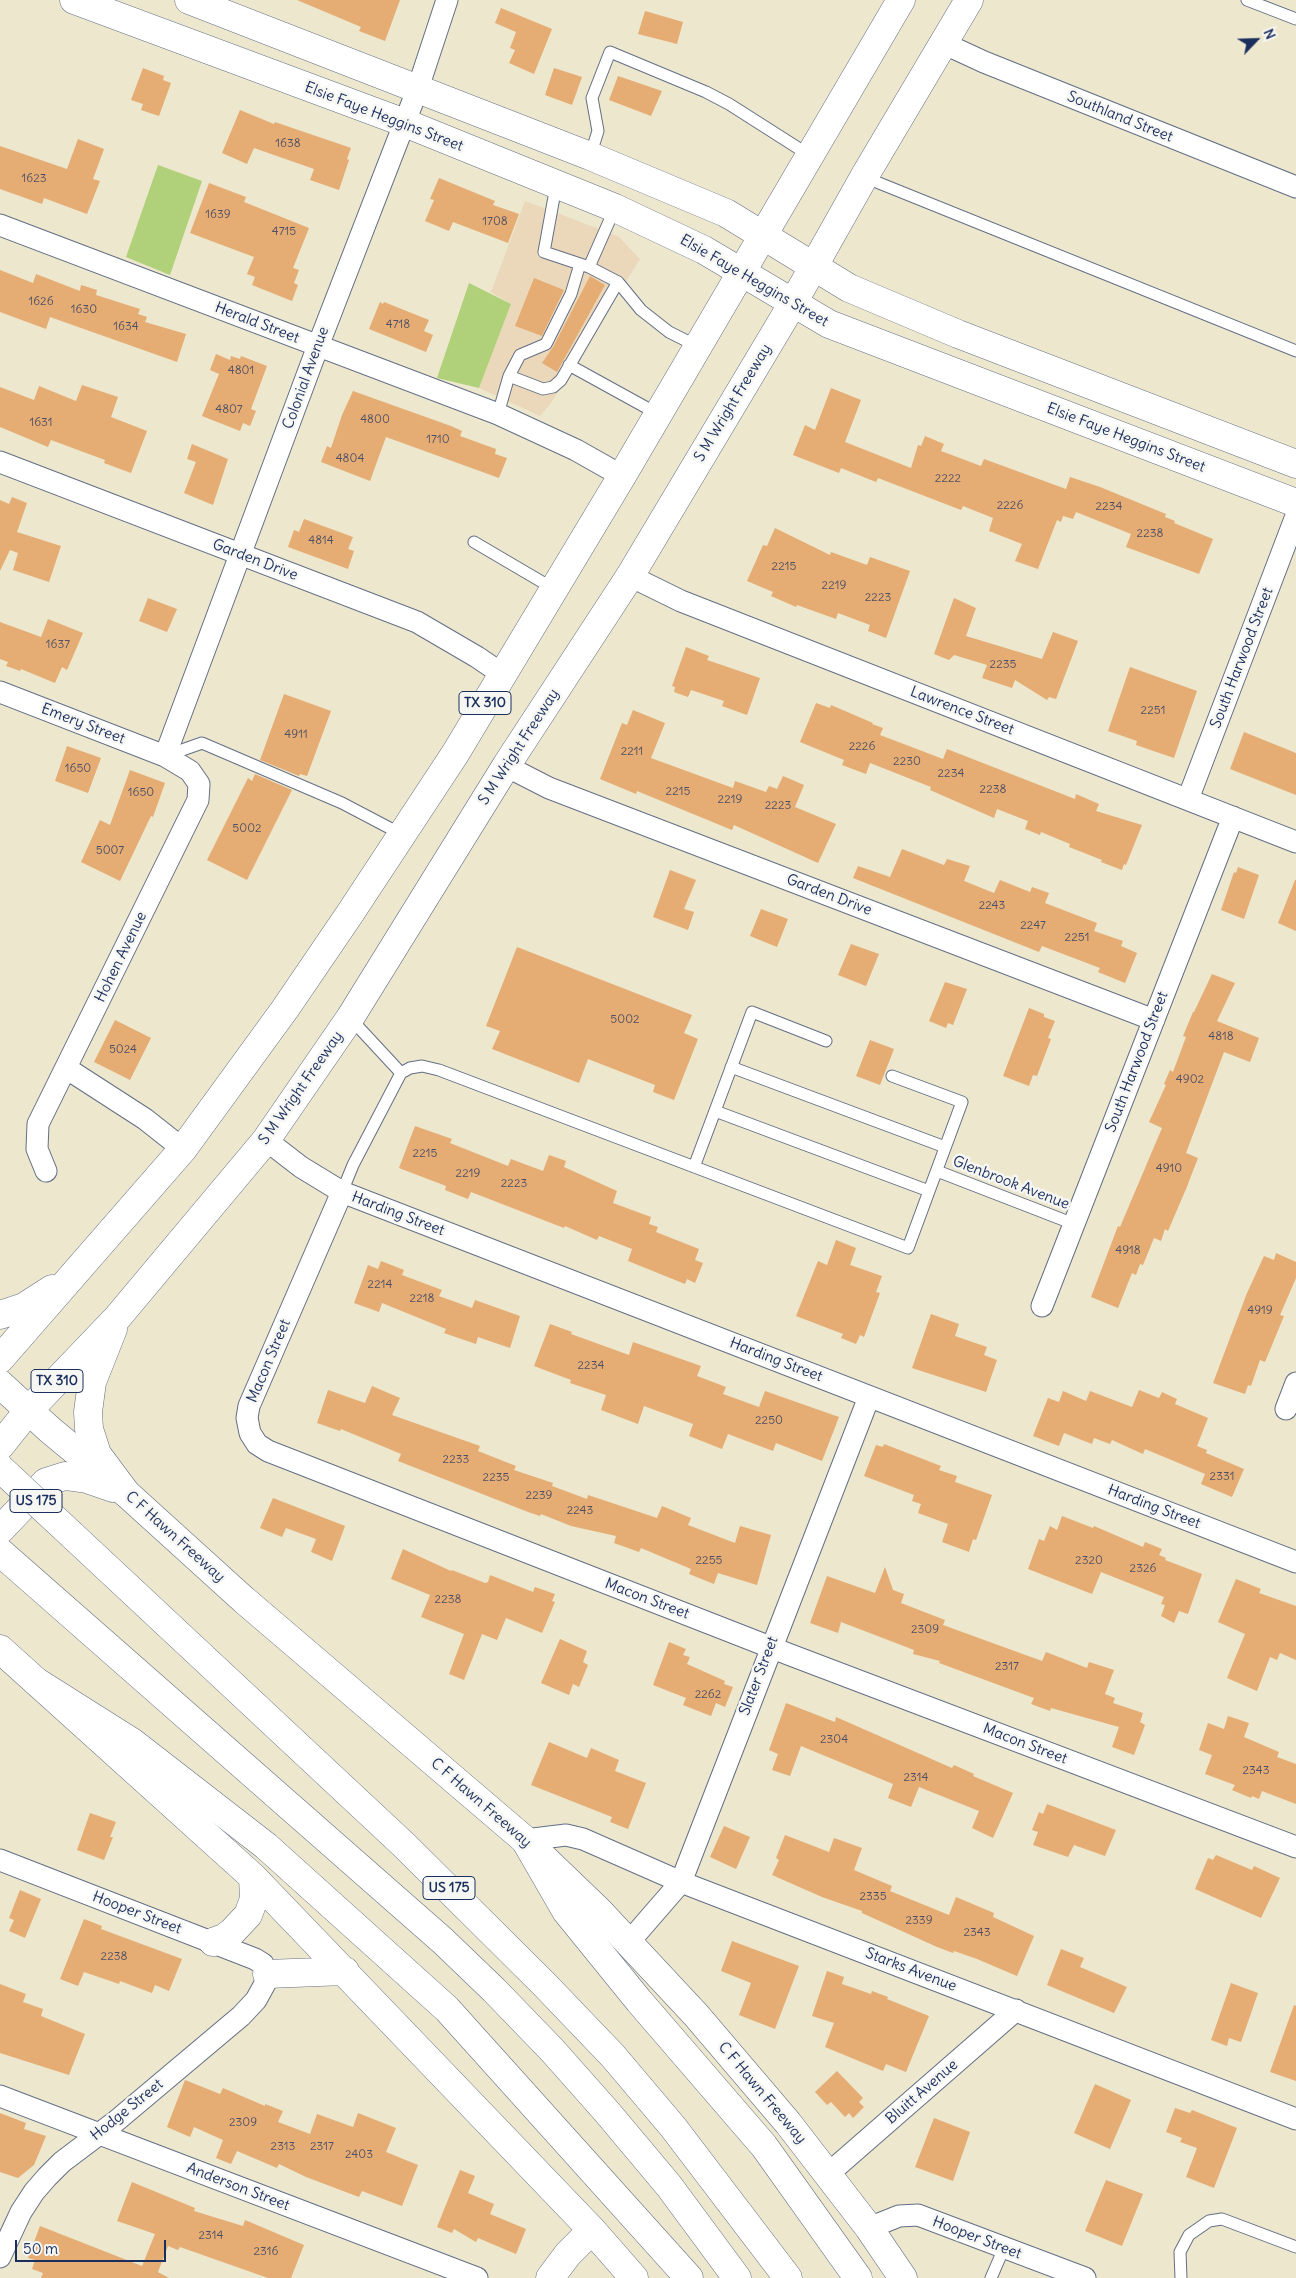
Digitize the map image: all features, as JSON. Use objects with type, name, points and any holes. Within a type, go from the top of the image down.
[{"type":"main road","name":"Elsie Faye Heggins Street","points":[[74,0],[112,7],[615,208],[704,250],[829,324],[1296,504]]},
{"type":"main road","points":[[190,0],[590,156],[726,213],[849,288],[958,334],[1296,464]]},
{"type":"main road","name":"TX 310","points":[[0,1359],[183,1149],[285,1009],[455,754],[622,476],[901,0]]},
{"type":"main road","name":"S M Wright Freeway","points":[[0,1446],[28,1411],[117,1318],[266,1140],[350,1018],[506,766],[630,576],[793,303],[864,177],[945,44],[969,0]]},
{"type":"main road","points":[[0,1315],[24,1307],[72,1277]]},
{"type":"main road","points":[[117,1318],[92,1382],[88,1412],[89,1429],[97,1454],[126,1493]]},
{"type":"main road","name":"C F Hawn Freeway","points":[[0,1384],[28,1411],[126,1493],[244,1600],[525,1840],[630,1942],[696,2015],[828,2174],[869,2228],[903,2278]]},
{"type":"main road","name":"US 175","points":[[0,1468],[404,1845],[544,1984],[613,2056],[667,2120],[788,2278]]},
{"type":"main road","points":[[0,1530],[46,1482],[65,1476],[87,1479],[126,1493]]},
{"type":"main road","name":"US 175","points":[[10,1560],[443,1941],[494,1990],[552,2050],[607,2112],[668,2186],[737,2278]]},
{"type":"main road","points":[[0,1649],[253,1877],[592,2230],[634,2278]]},
{"type":"main road","points":[[36,1682],[132,1742],[266,1846],[447,2009],[689,2278]]},
{"type":"main road","points":[[525,1840],[566,1911],[639,2001],[764,2146],[858,2278]]},
{"type":"main road","points":[[213,1942],[224,1938],[232,1932],[248,1914],[254,1899],[253,1877]]},
{"type":"main road","points":[[264,1983],[301,1973],[345,1971]]},
{"type":"main road","points":[[550,2278],[568,2254],[592,2230]]},
{"type":"street","name":"Colonial Avenue","points":[[165,756],[318,346],[418,88],[447,0]]},
{"type":"street","name":"Southland Street","points":[[945,44],[984,62],[1296,188]]},
{"type":"street","name":"Herald Street","points":[[0,225],[498,414],[576,450],[622,476]]},
{"type":"street","name":"Garden Drive","points":[[0,462],[417,622],[502,674]]},
{"type":"street","name":"South Harwood Street","points":[[1188,799],[1296,516]]},
{"type":"street","name":"Lawrence Street","points":[[630,576],[681,601],[1296,842]]},
{"type":"street","name":"Emery Street","points":[[0,692],[165,756]]},
{"type":"street","name":"Hohen Avenue","points":[[46,1171],[37,1149],[38,1124],[198,800],[199,784],[190,771],[165,756]]},
{"type":"street","name":"Garden Drive","points":[[506,766],[549,788],[1154,1020]]},
{"type":"street","name":"South Harwood Street","points":[[1042,1306],[1232,817]]},
{"type":"street","points":[[66,1068],[145,1119],[183,1149]]},
{"type":"street","name":"Harding Street","points":[[266,1140],[301,1167],[342,1192],[1296,1562]]},
{"type":"street","name":"Macon Street","points":[[342,1192],[249,1406],[247,1418],[250,1433],[257,1444],[268,1451],[770,1647],[1296,1847]]},
{"type":"street","points":[[1286,1409],[1296,1383]]},
{"type":"street","name":"Slater Street","points":[[630,1942],[681,1882],[770,1647],[869,1396]]},
{"type":"street","name":"Starks Avenue","points":[[525,1840],[566,1835],[583,1839],[681,1882],[1296,2119]]},
{"type":"street","name":"Hooper Street","points":[[0,1860],[255,1959],[263,1964],[264,1983]]},
{"type":"street","name":"Hodge Street","points":[[0,2257],[21,2212],[34,2192],[62,2162],[99,2134],[241,2016],[264,1983]]},
{"type":"street","name":"Bluitt Avenue","points":[[828,2174],[1016,2010]]},
{"type":"street","name":"Anderson Street","points":[[0,2096],[477,2278]]},
{"type":"street","name":"Hooper Street","points":[[869,2228],[899,2216],[918,2215],[1085,2278]]},
{"type":"lane","points":[[1247,0],[1296,19]]},
{"type":"lane","points":[[590,156],[598,131],[592,98],[610,52],[706,92],[729,104],[809,155]]},
{"type":"lane","points":[[864,177],[1296,351]]},
{"type":"lane","points":[[556,186],[544,252],[584,265],[618,282],[641,310],[670,332],[697,346]]},
{"type":"lane","points":[[498,414],[509,376],[520,356],[549,345],[574,296],[584,265],[615,208]]},
{"type":"lane","points":[[509,376],[543,389],[553,387],[561,380],[584,331],[597,309],[618,282]]},
{"type":"lane","points":[[570,359],[658,414]]},
{"type":"lane","points":[[474,542],[554,589]]},
{"type":"lane","points":[[165,756],[202,743],[342,803],[401,834]]},
{"type":"lane","points":[[694,1167],[752,1012],[826,1041]]},
{"type":"lane","points":[[350,1018],[402,1073]]},
{"type":"lane","points":[[342,1192],[353,1165],[402,1073],[410,1068],[422,1066],[439,1070],[908,1248],[962,1102],[892,1076]]},
{"type":"lane","points":[[732,1067],[945,1147]]},
{"type":"lane","points":[[715,1111],[929,1192]]},
{"type":"lane","name":"Glenbrook Avenue","points":[[937,1171],[1074,1224]]},
{"type":"lane","points":[[1181,2278],[1180,2252],[1189,2235],[1209,2221],[1222,2219],[1296,2247]]},
{"type":"lane","points":[[991,2278],[1004,2248]]},
{"type":"shaded area","points":[[525,201],[618,236],[640,259],[551,403],[540,416],[479,388],[511,304],[491,292]]},
{"type":"green space","points":[[158,165],[202,181],[170,275],[126,257]]},
{"type":"green space","points":[[469,283],[511,304],[479,388],[437,378]]},
{"type":"building","points":[[297,0],[400,0],[385,41],[359,31],[361,27]]},
{"type":"building","points":[[501,8],[552,29],[534,74],[509,63],[515,50],[510,48],[516,32],[495,23]]},
{"type":"building","points":[[645,11],[683,22],[677,44],[638,34]]},
{"type":"building","points":[[143,68],[164,76],[163,80],[171,83],[159,116],[141,110],[143,104],[131,100]]},
{"type":"building","points":[[554,68],[582,77],[572,105],[545,95]]},
{"type":"building","points":[[618,76],[662,91],[651,116],[609,100]]},
{"type":"building","points":[[240,110],[274,124],[275,122],[351,148],[339,190],[310,180],[314,169],[254,148],[247,164],[222,153]]},
{"type":"building","points":[[78,139],[104,149],[93,179],[100,181],[87,214],[44,198],[42,204],[0,189],[0,146],[67,169]]},
{"type":"building","points":[[439,178],[495,201],[493,205],[519,214],[508,243],[453,222],[449,231],[425,221],[434,200],[430,199]]},
{"type":"building","points":[[209,183],[246,197],[244,202],[309,228],[293,268],[299,270],[294,283],[298,285],[292,301],[252,285],[255,277],[247,274],[254,257],[190,233]]},
{"type":"building","points":[[0,270],[33,283],[36,274],[80,291],[81,285],[97,290],[96,295],[140,309],[138,314],[147,317],[145,322],[186,334],[177,362],[50,317],[46,329],[0,312]]},
{"type":"building","points":[[590,276],[605,285],[557,372],[542,363],[553,347]]},
{"type":"building","points":[[534,278],[564,290],[542,336],[515,326]]},
{"type":"building","points":[[380,302],[429,320],[424,331],[433,335],[426,352],[369,329]]},
{"type":"building","points":[[216,354],[230,360],[231,356],[240,359],[241,356],[267,366],[251,409],[256,411],[250,426],[243,423],[240,431],[202,416],[219,374],[210,370]]},
{"type":"building","points":[[82,385],[118,397],[111,417],[147,431],[131,473],[104,463],[105,460],[51,440],[48,447],[0,427],[0,387],[34,400],[39,386],[76,401]]},
{"type":"building","points":[[831,388],[861,400],[845,442],[911,468],[918,445],[921,446],[925,436],[944,444],[941,451],[981,466],[984,459],[1066,489],[1070,477],[1100,487],[1166,514],[1165,517],[1175,521],[1174,523],[1213,539],[1199,574],[1126,547],[1131,534],[1076,512],[1073,519],[1063,516],[1061,522],[1057,520],[1038,569],[1015,561],[1022,544],[989,531],[993,518],[963,506],[961,510],[878,478],[876,482],[841,468],[839,473],[793,455],[805,425],[815,430]]},
{"type":"building","points":[[353,391],[451,426],[462,431],[460,436],[496,449],[495,454],[507,458],[499,478],[386,437],[370,481],[321,462],[327,446],[331,448],[342,415]]},
{"type":"building","points":[[192,444],[228,459],[213,505],[184,493],[196,462],[187,459]]},
{"type":"building","points":[[12,497],[27,503],[17,532],[61,546],[49,582],[13,570],[18,553],[10,550],[0,571],[0,500],[9,504]]},
{"type":"building","points":[[304,519],[353,537],[348,549],[354,551],[348,569],[288,547],[294,530],[299,532]]},
{"type":"building","points":[[775,528],[830,555],[831,552],[867,565],[870,557],[910,571],[886,638],[868,631],[870,625],[838,613],[836,619],[797,605],[796,607],[771,596],[773,592],[747,581],[763,545],[767,546]]},
{"type":"building","points":[[148,598],[177,609],[167,632],[139,621]]},
{"type":"building","points":[[954,598],[976,608],[966,636],[1042,659],[1053,632],[1078,641],[1056,699],[1049,697],[1047,700],[1015,680],[1012,688],[982,678],[987,665],[954,655],[949,660],[934,654]]},
{"type":"building","points":[[48,619],[83,633],[67,670],[62,667],[55,683],[21,669],[20,671],[6,666],[8,662],[0,659],[0,622],[41,637]]},
{"type":"building","points":[[686,647],[709,656],[707,660],[760,678],[747,715],[722,706],[724,701],[691,690],[688,697],[674,692],[675,687],[672,686]]},
{"type":"building","points":[[1130,667],[1197,691],[1174,758],[1136,745],[1137,741],[1108,731]]},
{"type":"building","points":[[284,694],[331,711],[307,776],[300,774],[299,776],[260,760]]},
{"type":"building","points":[[816,703],[830,708],[831,705],[873,723],[883,728],[880,735],[943,759],[947,749],[1075,799],[1076,794],[1099,804],[1096,811],[1142,825],[1126,865],[1124,864],[1122,870],[1101,862],[1102,860],[1069,847],[1070,844],[1041,832],[1040,835],[1025,829],[1028,821],[997,809],[994,818],[930,790],[931,787],[870,763],[866,774],[842,765],[844,760],[800,742]]},
{"type":"building","points":[[633,710],[665,723],[651,758],[733,788],[735,781],[766,792],[769,786],[777,789],[783,776],[804,785],[795,807],[836,824],[818,863],[734,825],[732,830],[637,791],[636,794],[600,779],[622,723],[627,725]]},
{"type":"building","points":[[1244,732],[1296,753],[1296,795],[1230,769]]},
{"type":"building","points":[[67,746],[101,758],[88,793],[55,781]]},
{"type":"building","points":[[130,770],[165,783],[153,817],[151,816],[120,881],[81,862],[100,820],[110,825]]},
{"type":"building","points":[[255,774],[292,790],[247,880],[207,860],[248,778],[252,781]]},
{"type":"building","points":[[902,849],[944,865],[947,859],[970,866],[964,881],[994,893],[1000,880],[1030,892],[1032,887],[1049,893],[1045,903],[1097,923],[1094,931],[1123,941],[1121,946],[1137,953],[1125,983],[1098,972],[1100,968],[1042,946],[1039,952],[853,878],[858,866],[890,877]]},
{"type":"building","points":[[1238,867],[1259,875],[1244,919],[1221,910],[1234,872],[1236,873]]},
{"type":"building","points":[[670,870],[696,880],[684,909],[694,912],[688,930],[653,917]]},
{"type":"building","points":[[1296,880],[1296,931],[1278,923]]},
{"type":"building","points":[[761,909],[788,919],[777,947],[750,936]]},
{"type":"building","points":[[851,944],[879,954],[866,986],[838,975]]},
{"type":"building","points":[[517,947],[692,1015],[684,1033],[698,1039],[674,1100],[653,1092],[655,1085],[588,1059],[579,1083],[492,1049],[500,1031],[486,1026]]},
{"type":"building","points":[[1212,974],[1235,983],[1217,1021],[1259,1038],[1250,1062],[1224,1052],[1186,1153],[1198,1158],[1186,1189],[1168,1231],[1165,1229],[1161,1241],[1154,1238],[1143,1265],[1140,1264],[1136,1275],[1132,1273],[1118,1308],[1091,1297],[1118,1226],[1120,1227],[1162,1128],[1149,1122],[1166,1085],[1164,1084],[1170,1070],[1173,1072],[1186,1037],[1183,1036],[1193,1012]]},
{"type":"building","points":[[945,982],[967,989],[953,1025],[948,1023],[946,1028],[929,1021]]},
{"type":"building","points":[[1029,1008],[1055,1021],[1048,1038],[1051,1039],[1037,1076],[1033,1075],[1029,1086],[1003,1076]]},
{"type":"building","points":[[115,1020],[151,1038],[130,1080],[94,1062]]},
{"type":"building","points":[[870,1040],[894,1049],[880,1085],[856,1076]]},
{"type":"building","points":[[415,1126],[452,1139],[450,1143],[508,1166],[511,1159],[543,1171],[549,1155],[566,1161],[564,1167],[617,1191],[613,1203],[651,1217],[649,1224],[658,1227],[656,1232],[699,1249],[695,1260],[703,1263],[695,1283],[687,1279],[685,1284],[628,1261],[632,1249],[599,1236],[597,1240],[565,1226],[564,1228],[471,1192],[468,1199],[445,1190],[446,1186],[399,1168]]},
{"type":"building","points":[[836,1240],[856,1248],[850,1265],[882,1276],[876,1292],[880,1293],[864,1337],[860,1335],[856,1344],[841,1338],[843,1334],[796,1316],[818,1261],[827,1265]]},
{"type":"building","points":[[1276,1253],[1296,1262],[1296,1278],[1280,1315],[1284,1316],[1265,1362],[1260,1360],[1251,1386],[1248,1385],[1245,1394],[1213,1383],[1247,1293],[1264,1256],[1274,1260]]},
{"type":"building","points":[[381,1261],[404,1270],[402,1275],[442,1290],[439,1296],[472,1308],[475,1300],[520,1316],[510,1348],[478,1337],[476,1344],[444,1333],[446,1329],[382,1303],[379,1312],[354,1303],[368,1265],[378,1269]]},
{"type":"building","points":[[931,1314],[959,1324],[955,1336],[987,1347],[984,1355],[997,1360],[986,1392],[912,1368]]},
{"type":"building","points":[[550,1324],[572,1332],[571,1334],[629,1355],[633,1342],[701,1366],[697,1376],[726,1387],[723,1394],[759,1407],[765,1391],[839,1417],[822,1461],[776,1443],[773,1451],[728,1434],[722,1449],[689,1436],[693,1424],[644,1406],[638,1424],[601,1410],[606,1395],[570,1383],[571,1380],[534,1366]]},
{"type":"building","points":[[372,1386],[400,1398],[392,1415],[480,1446],[478,1451],[516,1466],[514,1470],[553,1483],[552,1486],[587,1499],[588,1495],[657,1518],[662,1506],[691,1518],[688,1525],[735,1543],[740,1526],[771,1535],[757,1585],[718,1573],[714,1584],[689,1574],[691,1569],[641,1548],[639,1552],[614,1543],[616,1536],[571,1526],[541,1514],[540,1516],[528,1512],[398,1461],[401,1454],[394,1451],[341,1429],[340,1431],[317,1423],[328,1390],[365,1403]]},
{"type":"building","points":[[1139,1390],[1159,1398],[1162,1392],[1177,1399],[1175,1404],[1208,1418],[1197,1446],[1207,1450],[1206,1453],[1244,1469],[1232,1497],[1201,1484],[1205,1474],[1145,1449],[1143,1454],[1112,1440],[1110,1444],[1094,1438],[1092,1444],[1064,1433],[1059,1446],[1033,1436],[1048,1398],[1059,1402],[1063,1391],[1086,1401],[1090,1391],[1132,1407]]},
{"type":"building","points":[[884,1444],[941,1466],[939,1470],[957,1476],[955,1482],[992,1495],[976,1540],[973,1539],[969,1552],[942,1542],[948,1524],[918,1513],[921,1504],[912,1501],[914,1495],[864,1476],[876,1445],[883,1447]]},
{"type":"building","points":[[273,1498],[345,1526],[332,1561],[311,1552],[316,1539],[286,1528],[282,1537],[260,1528]]},
{"type":"building","points":[[1062,1516],[1093,1528],[1094,1526],[1143,1547],[1145,1542],[1162,1549],[1159,1555],[1166,1558],[1165,1560],[1202,1574],[1188,1614],[1179,1611],[1174,1623],[1161,1616],[1165,1605],[1161,1604],[1164,1597],[1101,1572],[1092,1594],[1028,1569],[1039,1539],[1044,1541],[1050,1526],[1057,1530]]},
{"type":"building","points":[[403,1549],[451,1571],[485,1583],[488,1582],[490,1575],[533,1592],[535,1587],[555,1594],[552,1601],[555,1602],[542,1633],[506,1618],[497,1640],[482,1634],[464,1680],[449,1674],[464,1634],[421,1617],[430,1595],[391,1579]]},
{"type":"building","points":[[885,1567],[893,1590],[904,1594],[901,1603],[945,1620],[943,1625],[1042,1661],[1046,1652],[1087,1668],[1089,1662],[1114,1670],[1105,1694],[1115,1698],[1113,1703],[1143,1713],[1140,1722],[1145,1725],[1134,1755],[1112,1747],[1119,1727],[1051,1708],[1050,1711],[1031,1704],[1034,1698],[939,1663],[940,1661],[913,1654],[914,1650],[841,1622],[838,1633],[810,1623],[827,1576],[875,1593]]},
{"type":"building","points":[[1236,1579],[1261,1589],[1259,1593],[1296,1606],[1296,1660],[1280,1653],[1277,1660],[1270,1657],[1257,1691],[1227,1678],[1245,1634],[1218,1622]]},
{"type":"building","points":[[560,1639],[587,1651],[583,1662],[588,1665],[579,1687],[573,1684],[569,1695],[541,1683]]},
{"type":"building","points":[[669,1642],[686,1649],[683,1655],[690,1657],[687,1664],[725,1681],[724,1684],[733,1687],[725,1707],[716,1703],[711,1716],[683,1705],[686,1698],[653,1685]]},
{"type":"building","points":[[786,1703],[835,1722],[836,1717],[952,1768],[954,1765],[974,1774],[973,1776],[1013,1793],[993,1838],[972,1828],[979,1811],[919,1787],[911,1807],[888,1798],[893,1784],[801,1746],[790,1776],[772,1770],[778,1754],[769,1750]]},
{"type":"building","points":[[1228,1716],[1249,1723],[1244,1737],[1279,1752],[1277,1757],[1296,1764],[1296,1804],[1262,1791],[1259,1799],[1252,1796],[1251,1798],[1232,1790],[1235,1785],[1205,1774],[1212,1755],[1199,1750],[1208,1723],[1224,1729]]},
{"type":"building","points":[[549,1742],[587,1758],[591,1748],[619,1760],[615,1771],[646,1783],[628,1829],[610,1822],[612,1817],[531,1785]]},
{"type":"building","points":[[1047,1804],[1116,1830],[1105,1856],[1074,1845],[1068,1857],[1033,1845],[1038,1832],[1032,1830],[1039,1812],[1043,1814]]},
{"type":"building","points":[[90,1813],[116,1822],[110,1837],[113,1837],[104,1860],[77,1850]]},
{"type":"building","points":[[724,1826],[750,1837],[736,1869],[710,1857]]},
{"type":"building","points":[[785,1835],[829,1852],[834,1838],[862,1848],[854,1870],[892,1886],[890,1891],[949,1915],[956,1897],[994,1913],[993,1917],[1034,1936],[1017,1976],[977,1959],[937,1947],[862,1913],[862,1911],[822,1897],[772,1875],[779,1860],[776,1858]]},
{"type":"building","points":[[1216,1855],[1252,1870],[1254,1866],[1280,1878],[1261,1918],[1195,1889],[1208,1858],[1213,1860]]},
{"type":"building","points":[[20,1890],[41,1899],[25,1938],[9,1931],[14,1920],[9,1918]]},
{"type":"building","points":[[84,1919],[102,1926],[101,1929],[182,1959],[169,1991],[155,1985],[152,1993],[120,1981],[119,1984],[84,1972],[78,1986],[60,1979]]},
{"type":"building","points":[[732,1941],[799,1966],[775,2029],[739,2015],[751,1983],[721,1971]]},
{"type":"building","points":[[1061,1949],[1084,1958],[1080,1967],[1127,1987],[1114,2013],[1047,1985]]},
{"type":"building","points":[[827,1971],[844,1977],[842,1984],[871,1994],[872,1991],[929,2016],[906,2072],[886,2064],[883,2071],[825,2047],[834,2023],[812,2016]]},
{"type":"building","points":[[1231,1983],[1258,1993],[1241,2042],[1229,2038],[1227,2046],[1211,2040]]},
{"type":"building","points":[[0,1984],[26,1994],[23,2002],[43,2009],[41,2016],[85,2034],[69,2075],[0,2053]]},
{"type":"building","points":[[1294,2005],[1296,2006],[1296,2081],[1270,2072]]},
{"type":"building","points":[[837,2071],[863,2098],[859,2102],[864,2107],[853,2118],[849,2113],[845,2117],[831,2102],[827,2105],[815,2092]]},
{"type":"building","points":[[185,2080],[220,2094],[223,2088],[265,2106],[265,2104],[283,2111],[278,2122],[310,2134],[317,2114],[353,2127],[358,2113],[396,2128],[386,2152],[418,2165],[402,2206],[362,2191],[359,2197],[306,2177],[279,2164],[277,2168],[237,2151],[231,2164],[216,2158],[223,2140],[194,2127],[190,2137],[167,2127]]},
{"type":"building","points":[[1095,2084],[1131,2100],[1110,2149],[1074,2133]]},
{"type":"building","points":[[1175,2108],[1190,2113],[1192,2110],[1237,2128],[1214,2188],[1186,2177],[1197,2148],[1180,2142],[1182,2138],[1166,2132]]},
{"type":"building","points":[[0,2113],[26,2123],[24,2129],[46,2136],[34,2165],[18,2178],[0,2172]]},
{"type":"building","points":[[934,2118],[970,2132],[953,2181],[915,2167]]},
{"type":"building","points":[[460,2170],[475,2176],[468,2193],[494,2204],[490,2214],[526,2229],[516,2254],[478,2238],[476,2242],[454,2229],[452,2233],[437,2227]]},
{"type":"building","points":[[1106,2180],[1143,2194],[1122,2246],[1085,2231]]},
{"type":"building","points":[[132,2182],[195,2208],[194,2211],[243,2226],[245,2220],[304,2245],[291,2278],[268,2278],[180,2247],[178,2250],[168,2246],[158,2272],[169,2278],[41,2278],[43,2273],[32,2269],[35,2260],[28,2258],[40,2226],[142,2266],[155,2234],[117,2221]]}]
